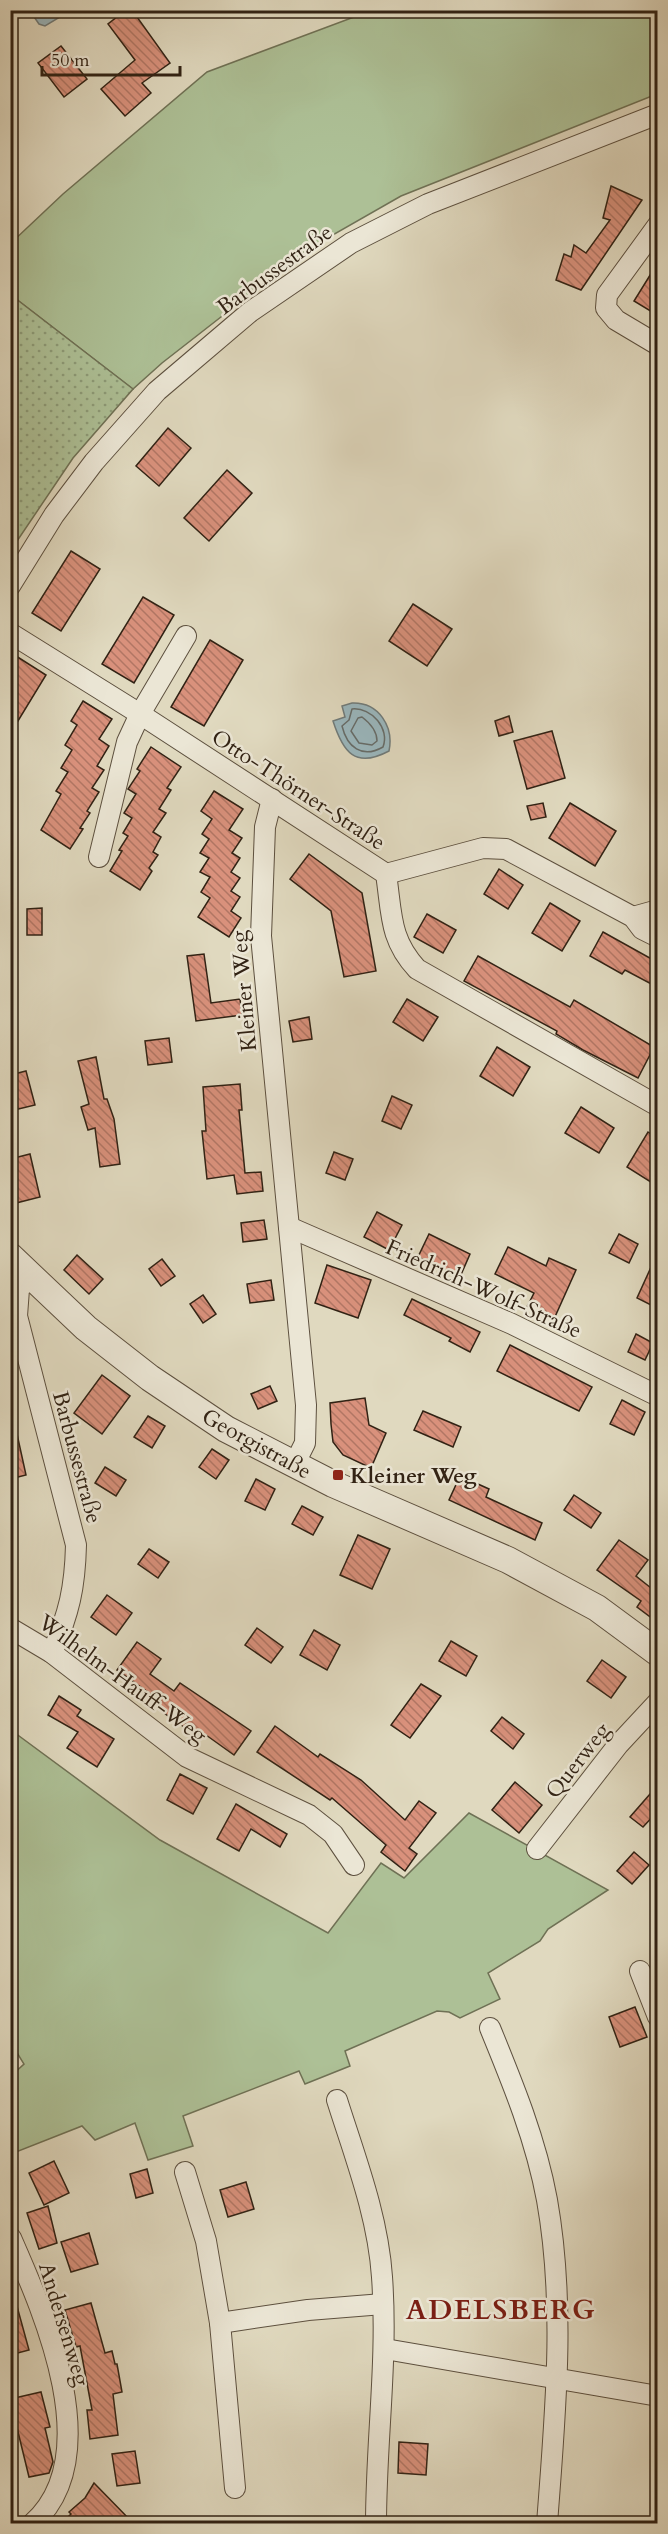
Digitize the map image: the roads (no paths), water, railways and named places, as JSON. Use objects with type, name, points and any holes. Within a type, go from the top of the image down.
[{"type":"street","name":"Barbussestraße","points":[[10,586],[54,515],[94,462],[157,391],[250,312],[351,243],[428,204],[657,114]]},
{"type":"street","points":[[657,225],[607,295],[606,308],[616,320],[657,345]]},
{"type":"street","name":"Otto-Thörner-Straße","points":[[10,633],[140,714],[386,874],[395,934],[403,954],[417,969],[657,1106]]},
{"type":"street","points":[[99,856],[127,742],[140,714],[186,636]]},
{"type":"street","name":"Kleiner Weg","points":[[272,799],[264,827],[261,936],[306,1405],[305,1443],[294,1465]]},
{"type":"street","points":[[386,874],[483,848],[506,849],[633,917],[642,929],[657,937]]},
{"type":"street","points":[[633,917],[657,910]]},
{"type":"street","name":"Friedrich-Wolf-Straße","points":[[289,1227],[512,1324],[657,1396]]},
{"type":"street","name":"Georgistraße","points":[[10,1256],[86,1328],[150,1377],[226,1429],[351,1492],[508,1560],[597,1608],[657,1653]]},
{"type":"street","name":"Barbussestraße","points":[[30,1276],[19,1289],[17,1316],[76,1545],[76,1581],[67,1617],[52,1653]]},
{"type":"street","name":"Wilhelm-Hauff-Weg","points":[[10,1628],[52,1653],[187,1757],[309,1815],[333,1834],[354,1865]]},
{"type":"street","name":"Querweg","points":[[537,1849],[618,1745],[657,1702]]},
{"type":"street","points":[[640,1971],[657,2017]]},
{"type":"street","points":[[489,2028],[524,2110],[547,2200],[557,2289],[557,2379],[547,2523]]},
{"type":"street","points":[[337,2100],[361,2175],[382,2275],[384,2349],[376,2480],[376,2523]]},
{"type":"street","points":[[185,2172],[206,2241],[220,2323],[235,2488]]},
{"type":"street","name":"Andersenweg","points":[[10,2238],[32,2287],[55,2358],[67,2423],[66,2461],[61,2484],[51,2503],[32,2523]]},
{"type":"street","points":[[220,2323],[308,2310],[383,2304]]},
{"type":"street","points":[[384,2349],[657,2396]]},
{"type":"water","points":[[30,11],[70,11],[45,26],[39,24]]},
{"type":"water","points":[[352,703],[362,704],[377,711],[387,725],[389,751],[377,756],[359,758],[346,749],[333,721],[345,717],[342,706]]},
{"type":"place","name":"Kleiner Weg","points":[[338,1475]]},
{"type":"district","name":"ADELSBERG","points":[[501,2309]]}]
